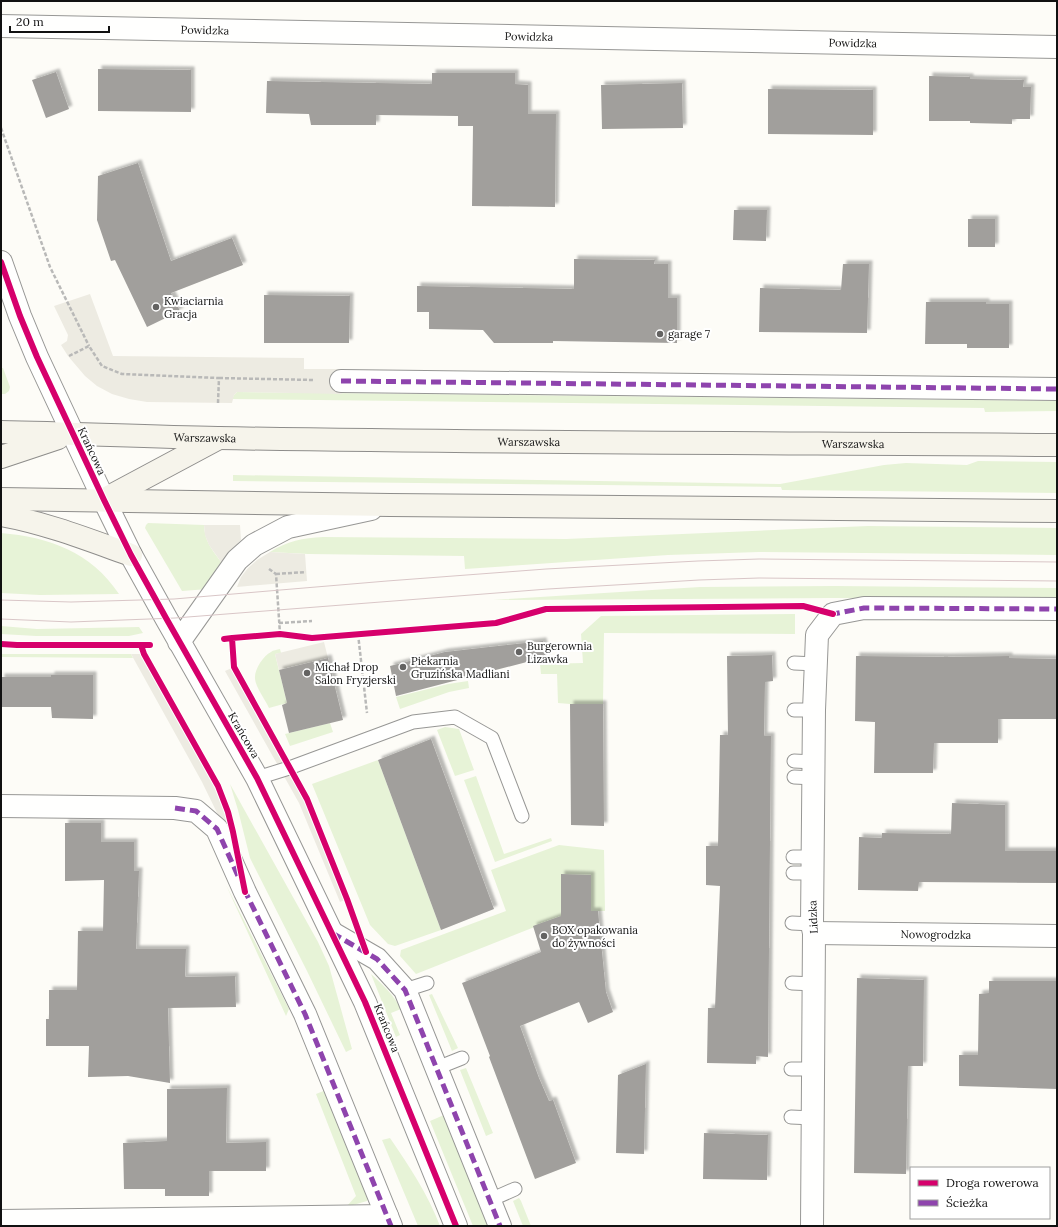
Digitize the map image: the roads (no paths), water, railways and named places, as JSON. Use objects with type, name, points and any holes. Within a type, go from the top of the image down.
[{"type":"main road","name":"Warszawska","points":[[1,432],[219,438],[1057,445]]},
{"type":"main road","points":[[1,457],[72,433]]},
{"type":"main road","points":[[104,500],[219,438]]},
{"type":"main road","points":[[1,498],[390,505],[1057,511]]},
{"type":"main road","points":[[1,515],[22,519],[71,533],[131,555]]},
{"type":"street","name":"Powidzka","points":[[1,26],[1057,47]]},
{"type":"street","name":"Krańcowa","points":[[1,262],[20,316],[37,357],[131,555],[257,778],[365,1002],[456,1226]]},
{"type":"street","points":[[341,381],[1057,389]]},
{"type":"street","points":[[180,642],[237,560],[254,544],[288,527],[390,505]]},
{"type":"street","name":"Lidzka","points":[[812,1226],[814,984],[806,926],[803,865],[805,663],[817,635],[833,614],[864,608],[1057,609]]},
{"type":"street","points":[[1,806],[175,808],[196,811],[217,829],[245,892],[305,1014],[389,1221],[1,1222]]},
{"type":"street","name":"Nowogrodzka","points":[[806,926],[1057,936]]},
{"type":"street","points":[[332,933],[377,959],[405,990],[500,1226]]},
{"type":"lane","points":[[257,778],[289,768],[413,722],[455,717],[492,738],[522,816]]},
{"type":"lane","points":[[405,990],[427,983]]},
{"type":"lane","points":[[792,983],[814,984]]},
{"type":"lane","points":[[436,1068],[462,1058]]},
{"type":"lane","points":[[791,1069],[813,1069]]},
{"type":"lane","points":[[791,1117],[812,1118]]},
{"type":"lane","points":[[490,1200],[515,1189]]},
{"type":"tram line","points":[[1,600],[71,602],[174,599],[546,569],[698,561],[759,559],[1057,562]]},
{"type":"tram line","points":[[1,619],[71,622],[175,618],[548,589],[699,580],[759,578],[1057,581]]},
{"type":"place","name":"Kwiaciarnia Gracja","points":[[156,307]]},
{"type":"place","name":"garage 7","points":[[660,334]]},
{"type":"place","name":"Burgerownia Lizawka","points":[[519,652]]},
{"type":"place","name":"Piekarnia Gruzińska Madliani","points":[[403,667]]},
{"type":"place","name":"Michał Drop Salon Fryzjerski","points":[[307,673]]},
{"type":"place","name":"BOX opakowania do żywności","points":[[544,936]]}]
